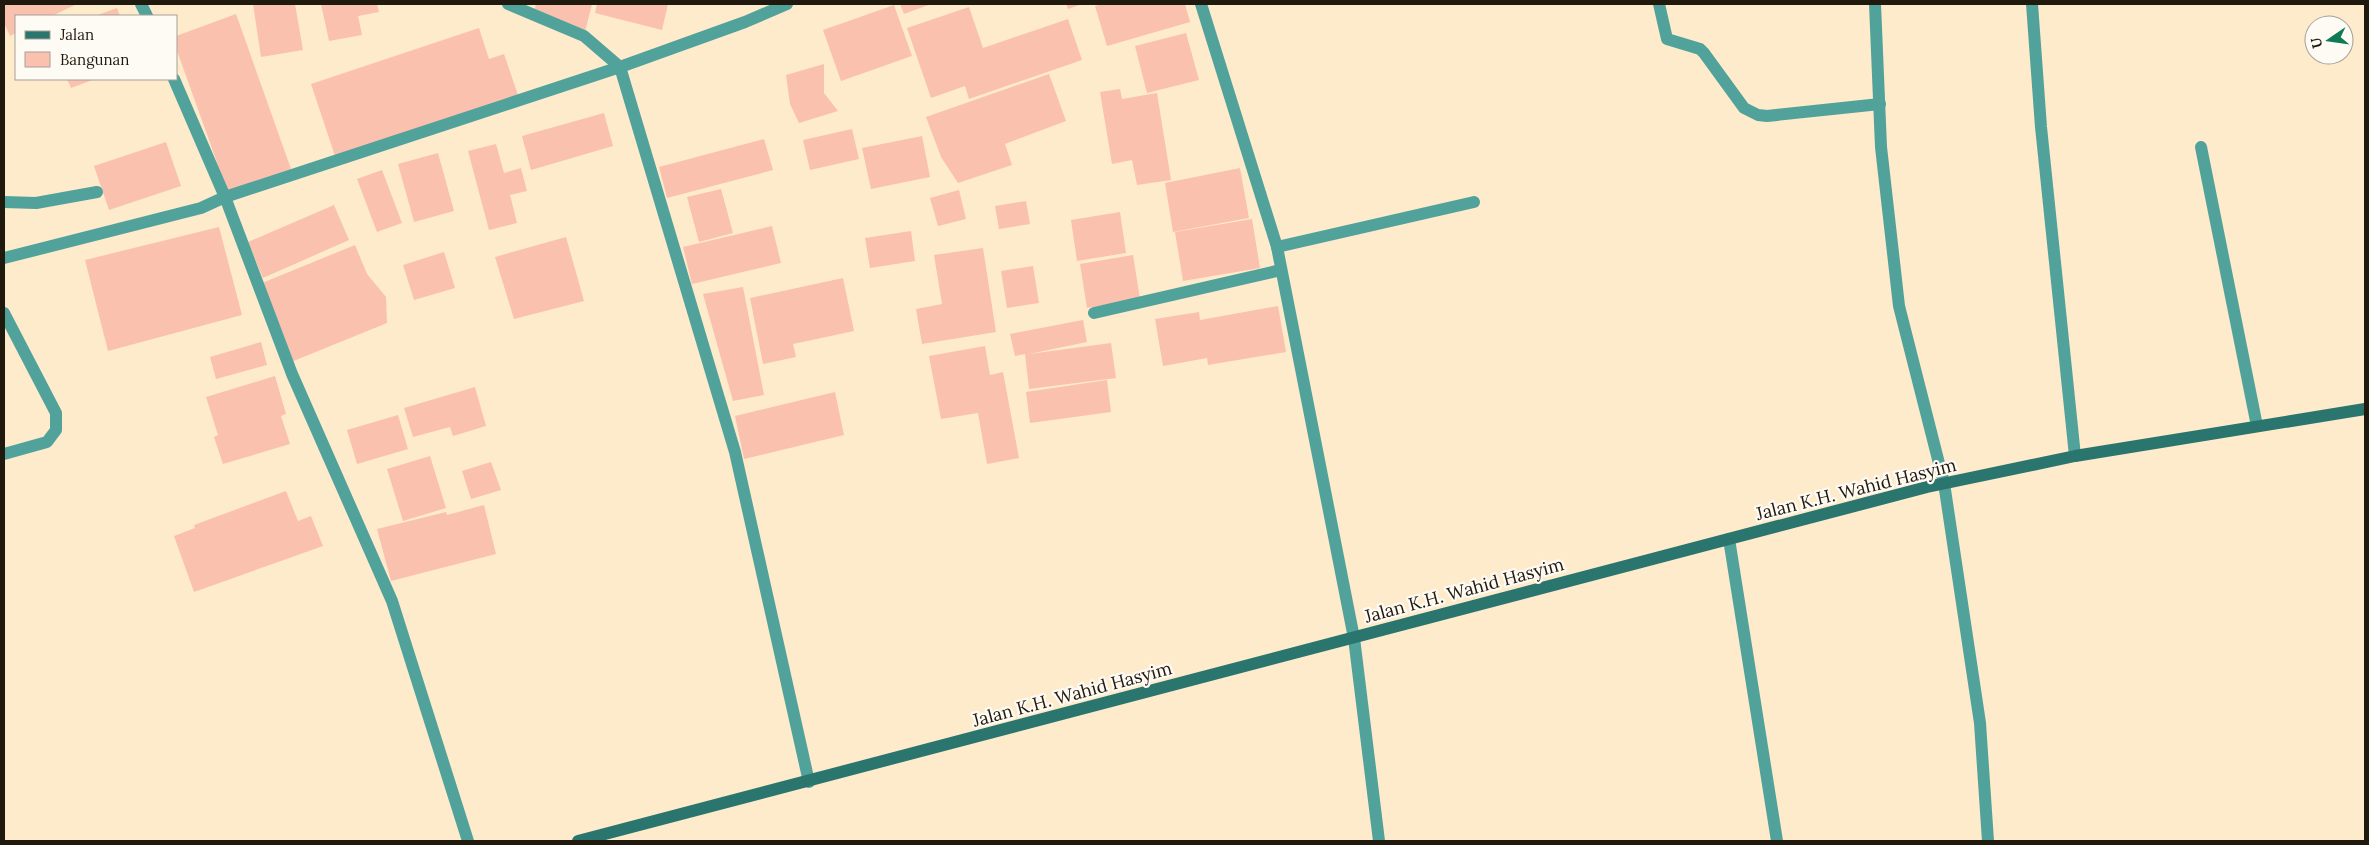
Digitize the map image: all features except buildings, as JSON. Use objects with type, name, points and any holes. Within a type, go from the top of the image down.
[{"type":"main road","name":"Jalan K.H. Wahid Hasyim","points":[[578,841],[1944,483],[2075,456],[2365,409]]},
{"type":"street","points":[[508,4],[522,6],[584,36],[620,66],[735,452],[809,782]]},
{"type":"street","points":[[4,258],[201,208],[225,198],[620,66],[745,22],[787,4]]},
{"type":"street","points":[[1201,4],[1276,248],[1281,270],[1354,638],[1379,841]]},
{"type":"street","points":[[1660,4],[1668,39],[1700,49],[1749,112],[1767,116],[1880,104]]},
{"type":"street","points":[[1875,4],[1882,147],[1899,306],[1944,483],[1980,722],[1988,841]]},
{"type":"street","points":[[2032,4],[2041,127],[2075,456]]},
{"type":"street","points":[[174,80],[225,198],[292,374],[392,601],[468,841]]},
{"type":"street","points":[[2201,147],[2257,426]]},
{"type":"street","points":[[4,202],[36,203],[97,192]]},
{"type":"street","points":[[1276,248],[1474,202]]},
{"type":"street","points":[[1094,313],[1281,270]]},
{"type":"street","points":[[4,313],[56,413],[56,430],[47,442],[4,454]]},
{"type":"street","points":[[1729,539],[1777,841]]}]
